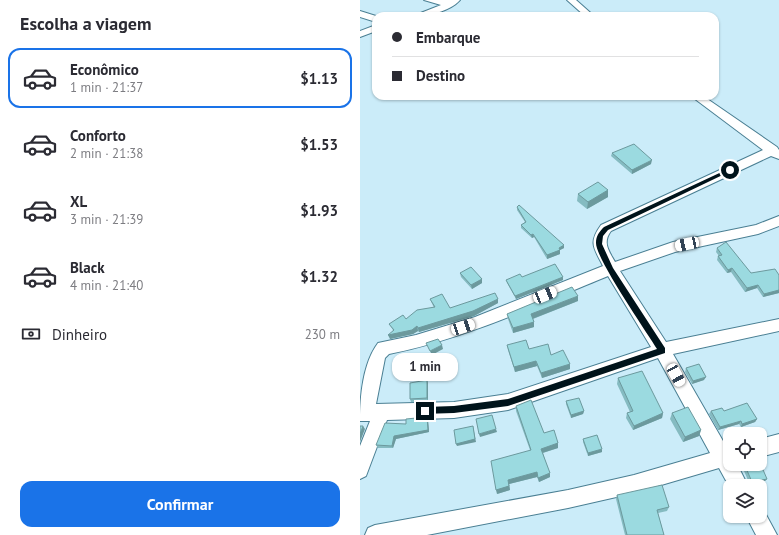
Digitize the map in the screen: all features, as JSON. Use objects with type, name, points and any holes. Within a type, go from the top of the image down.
[{"type":"street","points":[[428,0],[453,2]]},
{"type":"street","points":[[571,0],[585,12]]},
{"type":"street","points":[[432,12],[453,2]]},
{"type":"street","points":[[360,14],[372,18]]},
{"type":"street","points":[[360,34],[372,30]]},
{"type":"street","points":[[702,100],[776,153]]},
{"type":"street","points":[[723,452],[662,350],[611,269],[599,244],[600,236],[606,228],[776,153]]},
{"type":"street","points":[[360,470],[378,356],[384,348],[416,342],[478,322],[611,269],[673,247],[758,228],[779,221]]},
{"type":"street","points":[[369,414],[454,410],[508,402],[662,350],[779,325]]},
{"type":"street","points":[[767,446],[779,443]]},
{"type":"street","points":[[375,535],[634,484],[723,458]]},
{"type":"street","points":[[760,523],[767,535]]},
{"type":"building","points":[[634,144],[652,160],[632,170],[612,153]]},
{"type":"building","points":[[598,182],[608,190],[588,202],[578,194]]},
{"type":"building","points":[[519,205],[564,245],[559,248],[560,250],[547,255],[533,234],[531,235],[521,225],[526,222],[517,207]]},
{"type":"building","points":[[726,242],[751,273],[775,269],[779,275],[779,290],[764,294],[758,285],[747,288],[732,268],[728,270],[718,256],[722,255],[717,248]]},
{"type":"building","points":[[555,264],[563,277],[515,296],[506,280],[520,274],[522,277]]},
{"type":"building","points":[[471,267],[482,279],[471,285],[460,273]]},
{"type":"building","points":[[572,287],[578,296],[531,314],[534,322],[513,328],[507,314]]},
{"type":"building","points":[[495,293],[498,299],[473,311],[418,328],[417,326],[412,330],[388,335],[394,330],[389,324],[403,315],[406,319],[417,310],[435,307],[430,299],[442,294],[450,308]]},
{"type":"building","points":[[438,339],[442,345],[430,351],[426,343]]},
{"type":"building","points":[[526,340],[529,349],[548,344],[551,355],[563,350],[570,364],[541,373],[536,361],[514,367],[507,345]]},
{"type":"building","points":[[699,364],[706,377],[693,381],[686,368]]},
{"type":"building","points":[[642,371],[663,413],[634,426],[627,413],[633,411],[618,378]]},
{"type":"building","points":[[427,380],[427,398],[410,399],[410,383]]},
{"type":"building","points":[[579,398],[584,411],[571,415],[566,401]]},
{"type":"building","points":[[531,400],[544,433],[554,430],[558,443],[541,449],[550,473],[538,478],[537,472],[508,480],[509,486],[496,490],[491,461],[531,450],[516,406]]},
{"type":"building","points":[[747,403],[757,419],[742,424],[741,421],[720,427],[711,411],[722,408],[724,411]]},
{"type":"building","points":[[688,407],[701,430],[685,437],[672,413]]},
{"type":"building","points":[[492,415],[496,429],[479,434],[476,419]]},
{"type":"building","points":[[427,417],[428,430],[394,436],[392,446],[376,445],[385,423],[406,424],[406,419]]},
{"type":"building","points":[[360,426],[363,426],[360,434]]},
{"type":"building","points":[[473,426],[475,439],[456,444],[454,430]]},
{"type":"building","points":[[597,435],[602,449],[588,453],[583,439]]},
{"type":"building","points":[[747,471],[764,471],[767,479],[751,479]]},
{"type":"building","points":[[662,485],[669,507],[657,510],[664,535],[627,535],[617,495]]},
{"type":"route","points":[[425,411],[454,410],[508,402],[662,350],[611,269],[599,244],[600,236],[606,228],[730,170]]}]
